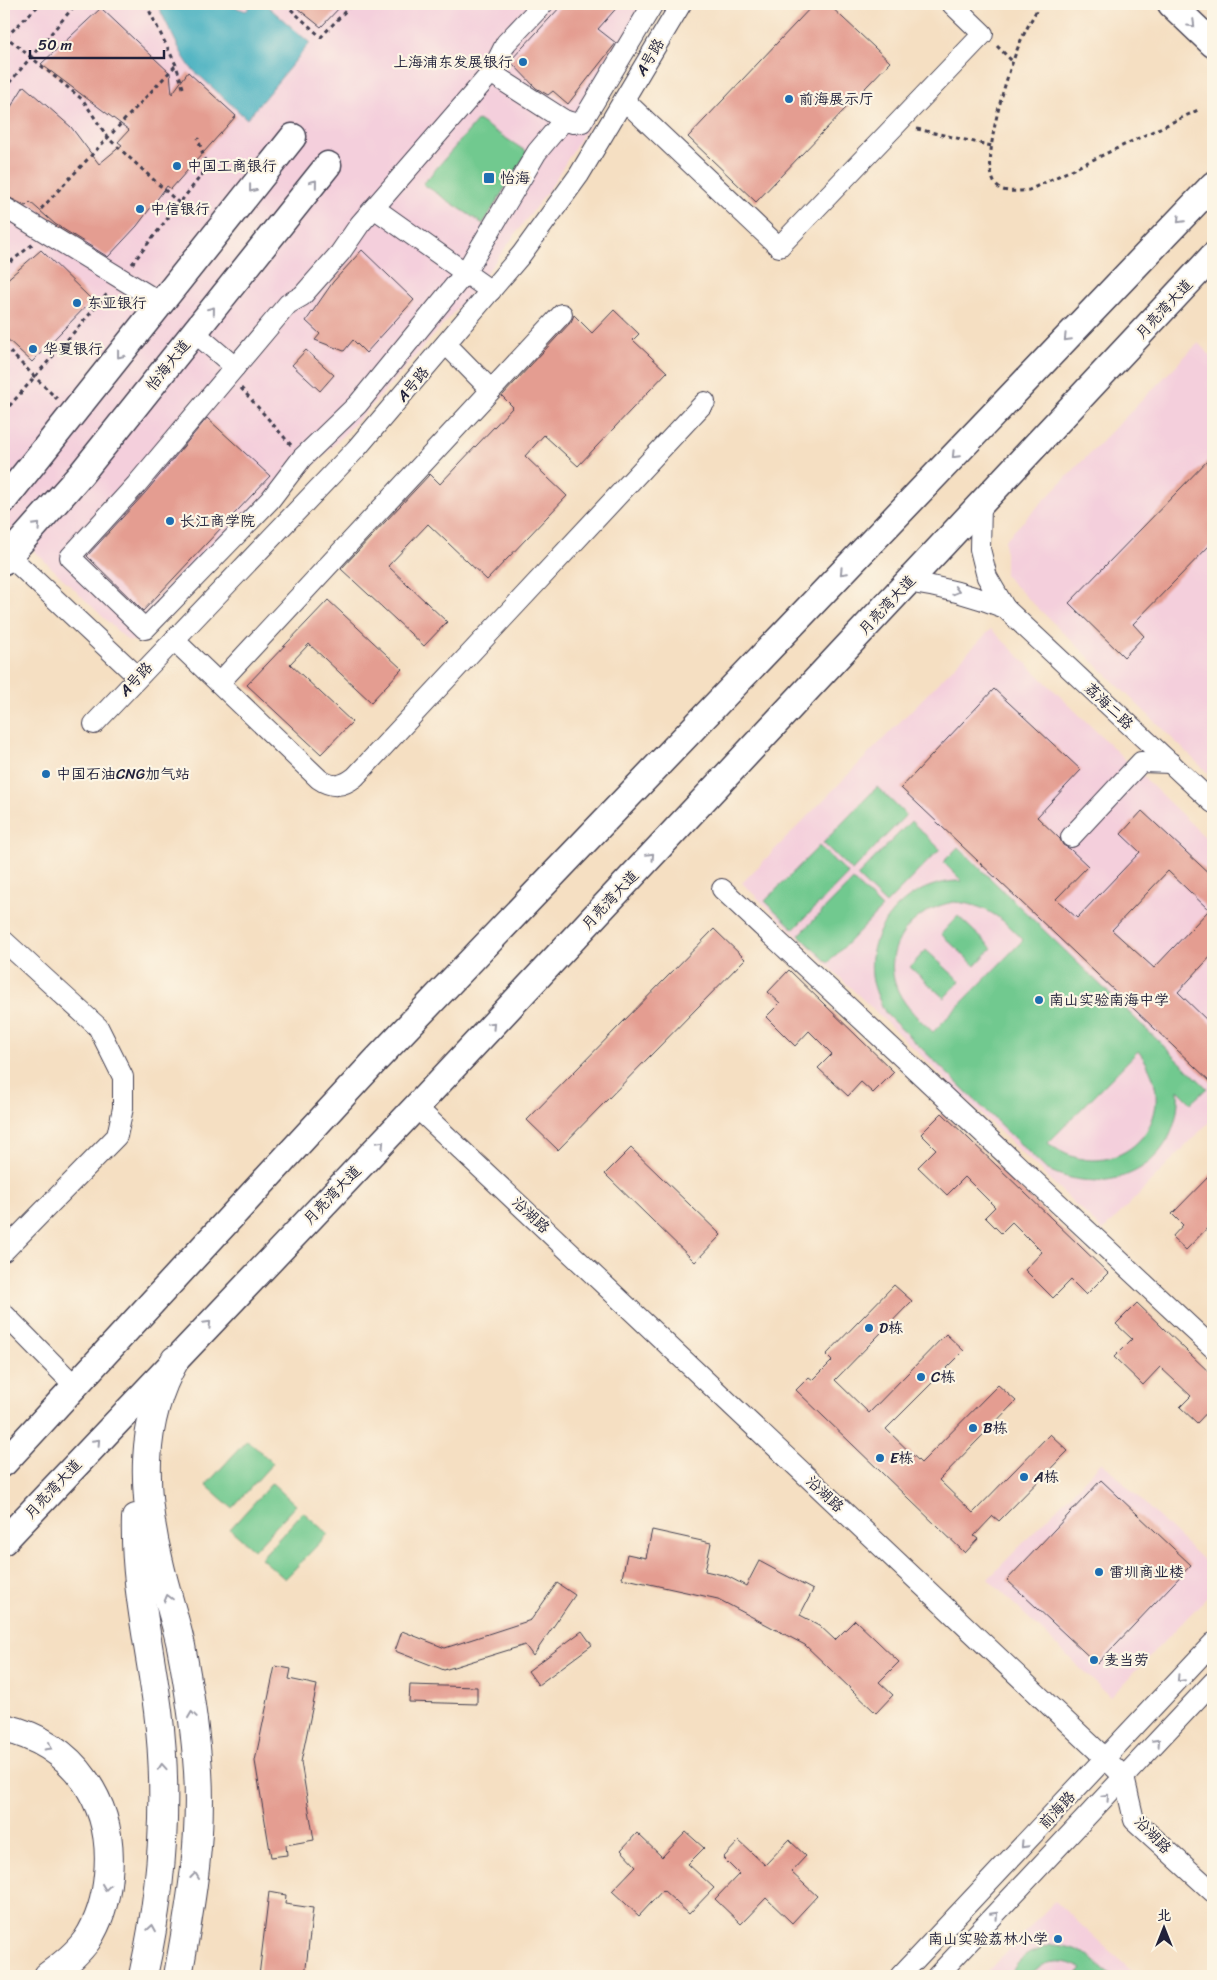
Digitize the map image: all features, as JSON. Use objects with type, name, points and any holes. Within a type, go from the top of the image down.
[{"type":"highway","points":[[143,1976],[158,1888],[161,1849],[162,1778],[158,1713],[136,1539],[139,1482],[155,1403],[174,1360]]},
{"type":"highway","points":[[147,1447],[147,1487],[154,1541],[181,1645],[193,1718],[200,1809],[199,1848],[178,1976]]},
{"type":"highway","points":[[4,1728],[32,1737],[57,1752],[76,1768],[92,1790],[103,1814],[108,1839],[106,1893],[99,1916],[86,1940],[67,1962],[48,1976]]},
{"type":"main road","points":[[1171,4],[1213,44]]},
{"type":"main road","points":[[4,500],[293,137]]},
{"type":"main road","name":"怡海大道","points":[[5,556],[81,474],[328,165]]},
{"type":"main road","points":[[4,1463],[376,1060],[1213,185]]},
{"type":"main road","name":"月亮湾大道","points":[[4,1541],[416,1106],[1213,256]]},
{"type":"street","points":[[543,4],[506,42],[491,73],[374,208],[327,268],[302,296],[288,304],[136,485],[70,557],[144,630],[270,500],[302,458],[358,404],[465,273],[537,152],[564,120]]},
{"type":"street","points":[[491,73],[564,120],[578,123],[586,119],[653,4]]},
{"type":"street","name":"A号路","points":[[94,724],[137,676],[174,640],[356,448],[491,291],[557,208],[681,4]]},
{"type":"street","points":[[624,100],[779,248],[983,34],[952,4]]},
{"type":"street","points":[[4,207],[48,232],[161,303]]},
{"type":"street","points":[[374,208],[491,291]]},
{"type":"street","points":[[219,683],[562,314]]},
{"type":"street","points":[[194,332],[232,371]]},
{"type":"street","points":[[446,344],[491,390]]},
{"type":"street","points":[[174,640],[319,779],[328,785],[345,784],[355,777],[705,402]]},
{"type":"street","name":"荔海二路","points":[[981,504],[980,549],[987,577],[1005,608],[1213,804]]},
{"type":"street","points":[[5,556],[137,676]]},
{"type":"street","name":"荔海二路","points":[[908,582],[942,586],[1005,608]]},
{"type":"street","points":[[1072,837],[1141,762],[1170,763]]},
{"type":"street","points":[[722,889],[1213,1348]]},
{"type":"street","points":[[4,941],[98,1027],[122,1077],[123,1108],[117,1136],[4,1251]]},
{"type":"street","name":"沿湖路","points":[[416,1106],[1106,1759],[1124,1777],[1134,1820],[1213,1892]]},
{"type":"street","points":[[4,1314],[76,1387]]},
{"type":"street","name":"前海路","points":[[900,1976],[1213,1643]]},
{"type":"street","name":"前海路","points":[[937,1976],[1213,1682]]},
{"type":"path","points":[[40,4],[5,36],[30,59],[83,100],[108,138],[179,203]]},
{"type":"path","points":[[4,89],[76,4]]},
{"type":"path","points":[[146,4],[176,65],[184,91]]},
{"type":"path","points":[[284,4],[322,37],[352,4]]},
{"type":"path","points":[[1040,4],[1022,38],[1013,62],[992,146],[991,179],[999,188],[1013,192],[1029,190],[1198,110]]},
{"type":"path","points":[[30,221],[176,65]]},
{"type":"path","points":[[894,127],[927,130],[992,146]]},
{"type":"path","points":[[4,267],[48,232]]},
{"type":"path","points":[[4,346],[57,398]]},
{"type":"path","points":[[232,371],[302,458]]},
{"type":"shaded area","points":[[4,4],[662,4],[552,185],[477,286],[369,409],[142,642],[127,640],[4,522]]},
{"type":"shaded area","points":[[1198,343],[1213,358],[1213,778],[1005,576],[1005,540]]},
{"type":"shaded area","name":"南山实验南海中学","points":[[991,629],[1213,845],[1213,1118],[1103,1231],[742,883]]},
{"type":"shaded area","name":"雷圳商业楼","points":[[1102,1462],[1213,1570],[1213,1591],[1110,1697],[988,1579]]},
{"type":"shaded area","name":"南山实验荔林小学","points":[[1055,1901],[1137,1976],[983,1976]]},
{"type":"green space","points":[[478,120],[527,152],[483,224],[423,184]]},
{"type":"green space","points":[[877,787],[906,815],[852,871],[823,843]]},
{"type":"green space","points":[[911,821],[940,849],[886,904],[857,876]]},
{"type":"green space","points":[[819,846],[848,874],[794,929],[765,901]]},
{"type":"green space","points":[[958,847],[1207,1088],[1191,1103],[1178,1090],[1176,1117],[1168,1139],[1155,1157],[1138,1170],[1117,1178],[1094,1181],[1070,1178],[1046,1169],[886,1014],[873,982],[871,962],[875,943],[882,926],[908,898],[924,889],[943,883],[962,881],[943,862]],"holes":[[[954,902],[965,903],[984,909],[1008,925],[1023,940],[933,1032],[901,997],[893,975],[893,960],[896,946],[903,933],[913,922],[939,906]],[[1138,1051],[1152,1076],[1156,1101],[1151,1123],[1138,1141],[1120,1154],[1098,1160],[1073,1157],[1048,1143]]]},
{"type":"green space","points":[[853,880],[882,908],[828,963],[799,935]]},
{"type":"green space","points":[[958,916],[992,948],[975,966],[941,934]]},
{"type":"green space","points":[[926,950],[960,981],[944,998],[910,967]]},
{"type":"green space","points":[[247,1440],[273,1463],[232,1508],[206,1485]]},
{"type":"green space","points":[[272,1483],[296,1505],[254,1550],[230,1529]]},
{"type":"green space","points":[[303,1512],[328,1534],[285,1579],[261,1558]]},
{"type":"green space","points":[[1051,1945],[1078,1950],[1091,1958],[1112,1976],[1076,1976],[1082,1969],[1068,1963],[1054,1962],[1041,1966],[1029,1976],[1010,1976],[1017,1964],[1027,1956],[1038,1949]]},
{"type":"water","points":[[157,4],[226,4],[246,11],[252,4],[265,4],[310,43],[247,119],[191,68]]},
{"type":"building","points":[[292,4],[343,4],[321,27]]},
{"type":"building","points":[[563,4],[620,4],[598,29],[616,43],[568,104],[553,91],[548,95],[536,88],[510,61]]},
{"type":"building","name":"前海展示厅","points":[[814,4],[828,4],[890,62],[756,202],[688,137]]},
{"type":"building","points":[[101,8],[170,73],[172,94],[188,72],[236,116],[171,189],[167,186],[137,226],[108,257],[55,224],[30,202],[26,206],[4,195],[4,118],[24,86],[71,127],[99,164],[122,145],[118,142],[129,130],[41,64]]},
{"type":"building","points":[[41,250],[92,300],[32,362],[4,336],[4,282]]},
{"type":"building","points":[[362,250],[414,300],[366,353],[353,340],[344,351],[315,340],[320,334],[306,321],[333,282]]},
{"type":"building","points":[[614,310],[639,334],[633,340],[667,372],[578,466],[544,435],[525,456],[567,496],[487,580],[428,524],[388,566],[447,622],[424,646],[341,569],[430,474],[440,484],[513,407],[502,396],[571,322],[574,315],[592,333]]},
{"type":"building","points":[[306,350],[334,375],[320,391],[292,365]]},
{"type":"building","name":"长江商学院","points":[[207,418],[270,476],[143,611],[87,556],[145,493]]},
{"type":"building","points":[[1213,455],[1213,542],[1133,624],[1144,636],[1124,657],[1069,603]]},
{"type":"building","points":[[328,600],[402,669],[371,702],[309,644],[290,664],[352,722],[321,754],[247,685]]},
{"type":"building","points":[[994,689],[1081,770],[1037,817],[1060,839],[1063,845],[1088,866],[1056,899],[1077,918],[1140,852],[1121,834],[1142,811],[1213,877],[1213,954],[1178,992],[1213,1026],[1213,1084],[901,788]],"holes":[[[1168,871],[1209,910],[1154,968],[1112,930]]]},
{"type":"building","points":[[714,929],[745,959],[558,1150],[527,1120]]},
{"type":"building","points":[[789,970],[894,1072],[873,1093],[861,1082],[848,1096],[818,1068],[832,1054],[809,1031],[795,1046],[766,1017],[780,1003],[768,992]]},
{"type":"building","points":[[942,1113],[1108,1273],[1086,1295],[1071,1280],[1053,1298],[1025,1270],[1042,1252],[1012,1222],[1001,1233],[985,1217],[995,1207],[965,1177],[947,1195],[918,1167],[936,1149],[921,1134]]},
{"type":"building","points":[[631,1148],[721,1235],[695,1262],[605,1174]]},
{"type":"building","points":[[1213,1172],[1213,1222],[1186,1250],[1172,1237],[1183,1225],[1172,1214]]},
{"type":"building","points":[[894,1285],[912,1301],[835,1380],[869,1413],[946,1334],[964,1351],[886,1429],[921,1463],[998,1385],[1016,1401],[939,1480],[973,1513],[1050,1434],[1068,1451],[999,1521],[993,1516],[974,1536],[978,1539],[965,1553],[796,1390],[809,1377],[813,1380],[832,1361],[826,1355]]},
{"type":"building","points":[[1137,1303],[1213,1376],[1213,1406],[1197,1423],[1180,1407],[1191,1396],[1160,1367],[1143,1385],[1114,1357],[1132,1339],[1116,1324]]},
{"type":"building","name":"雷圳商业楼","points":[[1101,1480],[1191,1565],[1097,1664],[1007,1580]]},
{"type":"building","points":[[652,1530],[711,1543],[705,1571],[727,1576],[746,1586],[759,1561],[813,1590],[800,1615],[819,1625],[835,1640],[855,1620],[899,1662],[879,1682],[893,1695],[876,1713],[805,1645],[718,1599],[622,1578],[627,1554],[646,1558]]},
{"type":"building","points":[[557,1583],[575,1595],[533,1656],[525,1645],[444,1670],[395,1651],[402,1631],[445,1648],[531,1620]]},
{"type":"building","points":[[582,1631],[592,1645],[538,1685],[528,1671]]},
{"type":"building","points":[[275,1666],[291,1669],[289,1679],[317,1685],[301,1762],[314,1840],[286,1845],[287,1855],[271,1857],[255,1761]]},
{"type":"building","points":[[410,1685],[477,1687],[477,1704],[409,1702]]},
{"type":"building","points":[[686,1832],[704,1848],[688,1864],[714,1888],[689,1914],[663,1890],[639,1916],[612,1891],[636,1866],[621,1850],[637,1833],[662,1857]]},
{"type":"building","points":[[789,1840],[806,1856],[791,1872],[817,1896],[792,1923],[766,1898],[741,1924],[715,1899],[739,1874],[723,1858],[739,1841],[765,1865]]},
{"type":"building","points":[[269,1892],[286,1895],[285,1904],[313,1908],[305,1976],[259,1976]]},
{"type":"place","name":"上海浦东发展银行","points":[[523,62]]},
{"type":"place","name":"前海展示厅","points":[[789,99]]},
{"type":"place","name":"中国工商银行","points":[[177,166]]},
{"type":"place","name":"怡海","points":[[489,178]]},
{"type":"place","name":"中信银行","points":[[140,209]]},
{"type":"place","name":"东亚银行","points":[[77,303]]},
{"type":"place","name":"华夏银行","points":[[33,349]]},
{"type":"place","name":"长江商学院","points":[[170,521]]},
{"type":"place","name":"中国石油CNG加气站","points":[[46,774]]},
{"type":"place","name":"南山实验南海中学","points":[[1039,1000]]},
{"type":"place","name":"D栋","points":[[869,1328]]},
{"type":"place","name":"C栋","points":[[921,1377]]},
{"type":"place","name":"B栋","points":[[973,1428]]},
{"type":"place","name":"E栋","points":[[880,1458]]},
{"type":"place","name":"A栋","points":[[1024,1477]]},
{"type":"place","name":"雷圳商业楼","points":[[1099,1572]]},
{"type":"place","name":"麦当劳","points":[[1094,1660]]},
{"type":"place","name":"南山实验荔林小学","points":[[1058,1939]]}]
